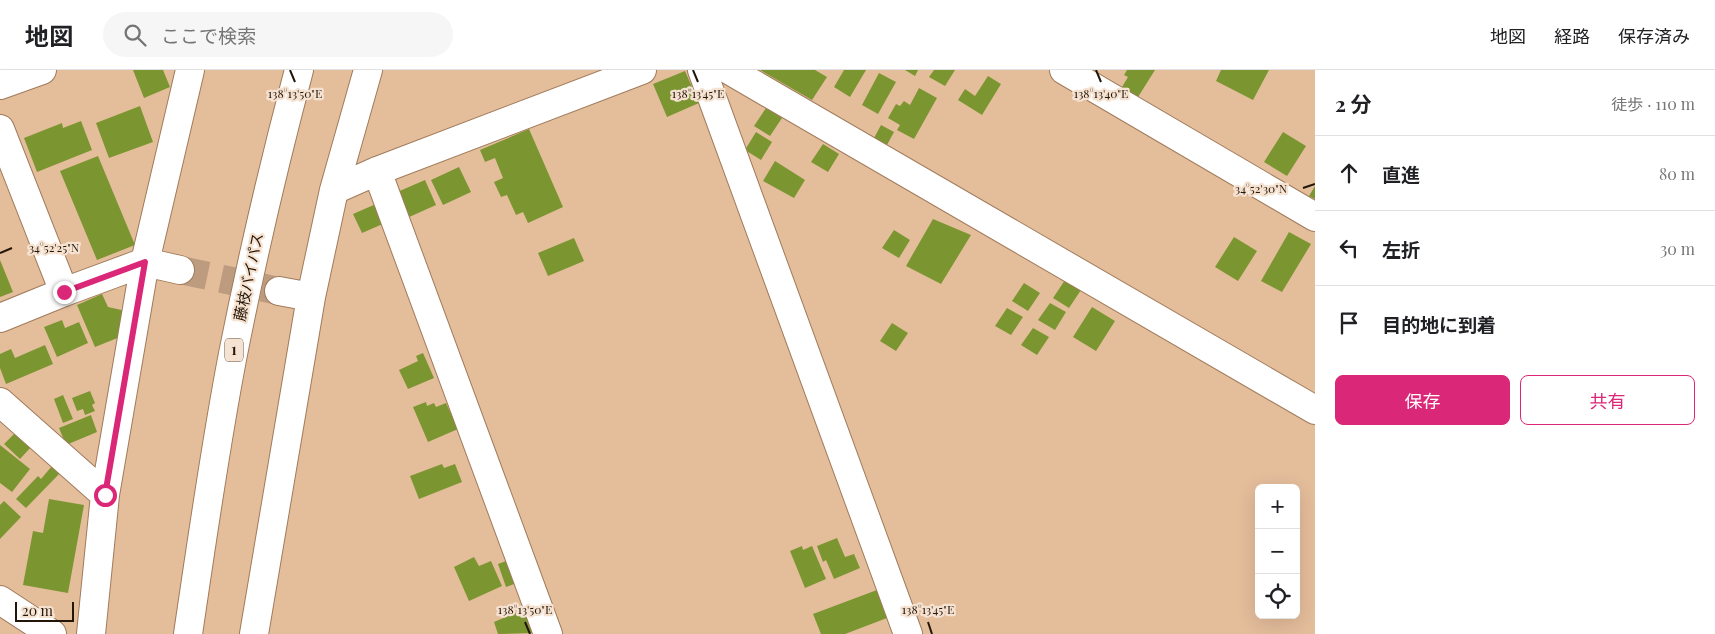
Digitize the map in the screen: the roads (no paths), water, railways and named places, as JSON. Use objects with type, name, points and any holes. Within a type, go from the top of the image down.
[{"type":"main road","points":[[0,86],[42,70]]},
{"type":"main road","points":[[90,634],[105,495],[145,262],[190,70]]},
{"type":"main road","name":"藤枝バイパス","points":[[188,634],[208,500],[233,355],[258,232],[299,70]]},
{"type":"main road","points":[[254,634],[310,297],[334,190],[368,70]]},
{"type":"main road","points":[[334,190],[377,171],[642,70]]},
{"type":"main road","points":[[702,70],[908,634]]},
{"type":"main road","points":[[729,70],[1315,410]]},
{"type":"main road","points":[[1064,70],[1315,217]]},
{"type":"main road","points":[[0,129],[64,292]]},
{"type":"main road","points":[[377,171],[548,634]]},
{"type":"main road","points":[[0,318],[145,262],[180,270]]},
{"type":"main road","points":[[279,291],[310,297]]},
{"type":"main road","points":[[0,402],[105,495]]},
{"type":"main road","points":[[0,600],[52,634]]},
{"type":"tunnel","points":[[180,270],[279,291]]}]
